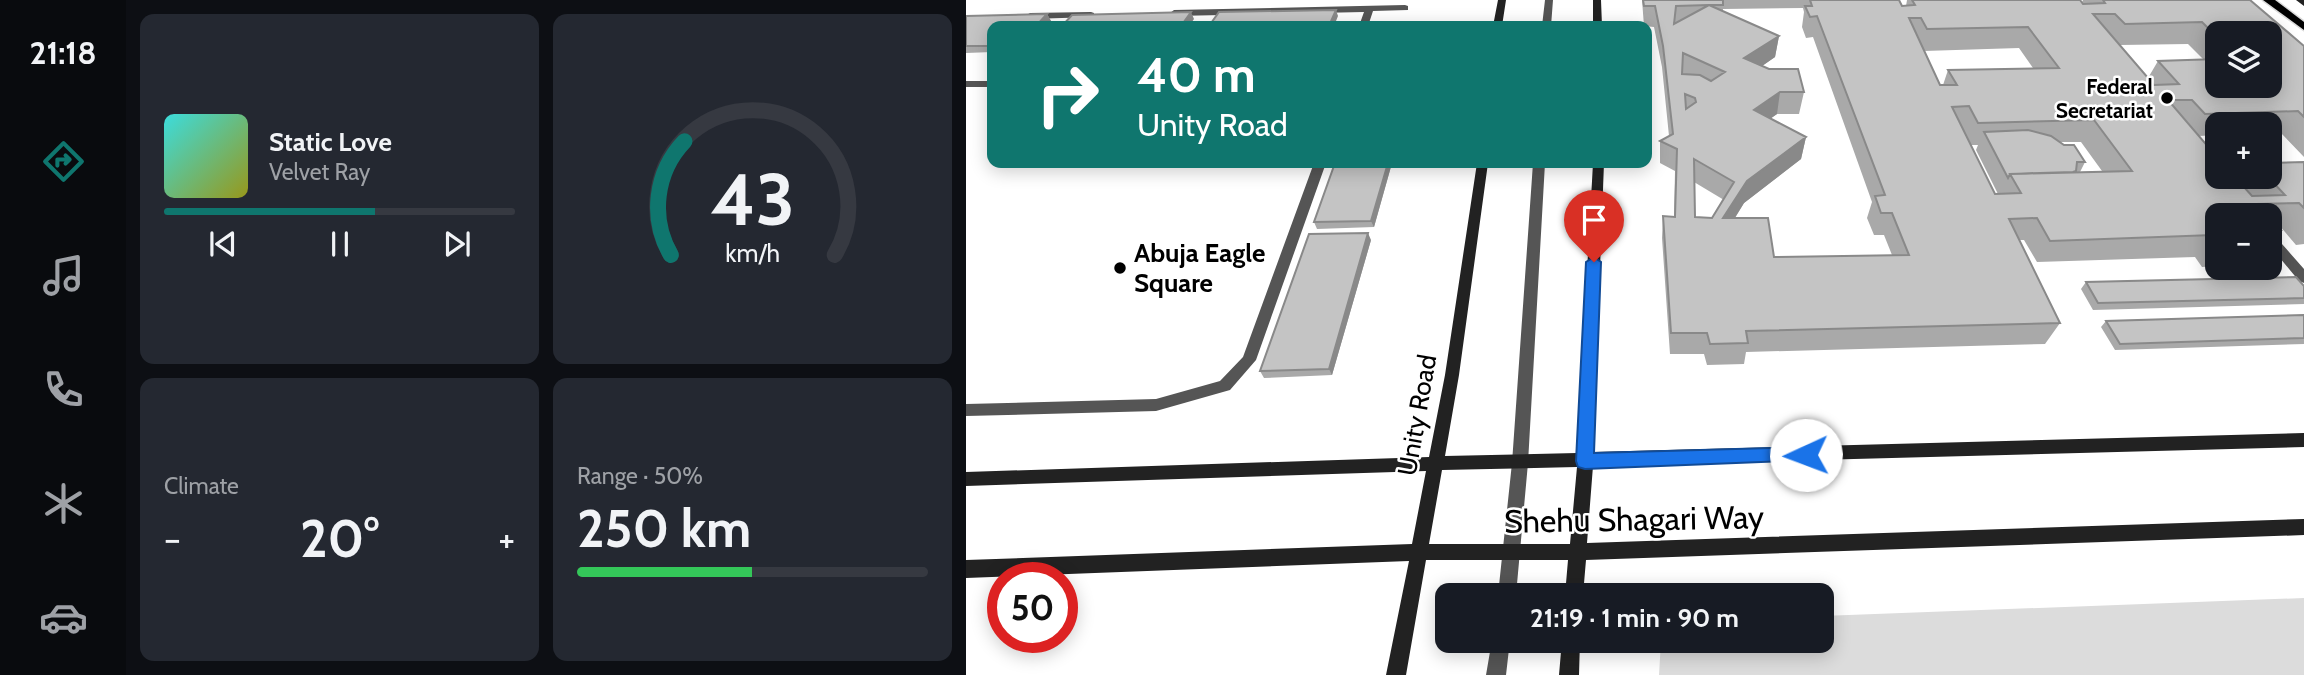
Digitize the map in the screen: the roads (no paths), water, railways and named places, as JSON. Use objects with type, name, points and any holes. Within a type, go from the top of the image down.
[{"type":"main road","points":[[1499,21],[1502,0]]},
{"type":"main road","points":[[1597,0],[1598,21]]},
{"type":"main road","points":[[2268,0],[2304,27]]},
{"type":"main road","name":"Unity Road","points":[[1396,675],[1436,465],[1481,168]]},
{"type":"main road","points":[[1575,583],[1585,461],[1598,168]]},
{"type":"main road","name":"Shehu Shagari Way","points":[[966,479],[2304,440]]},
{"type":"main road","name":"Shehu Shagari Way","points":[[966,569],[1418,552],[1577,552],[2304,527]]},
{"type":"main road","points":[[1569,675],[1570,653]]},
{"type":"street","points":[[1547,21],[1549,0]]},
{"type":"street","points":[[1169,13],[1405,8]]},
{"type":"street","points":[[1365,21],[1369,9]]},
{"type":"street","points":[[1021,16],[1102,14]]},
{"type":"street","points":[[966,84],[987,84]]},
{"type":"street","points":[[966,410],[1156,405],[1225,386],[1249,360],[1318,168]]},
{"type":"street","points":[[1509,583],[1520,463],[1539,168]]},
{"type":"street","points":[[2282,252],[2304,278]]},
{"type":"street","points":[[1496,675],[1499,653]]},
{"type":"place","name":"Federal Secretariat","points":[[2167,98]]},
{"type":"place","name":"Abuja Eagle Square","points":[[1120,268]]}]
